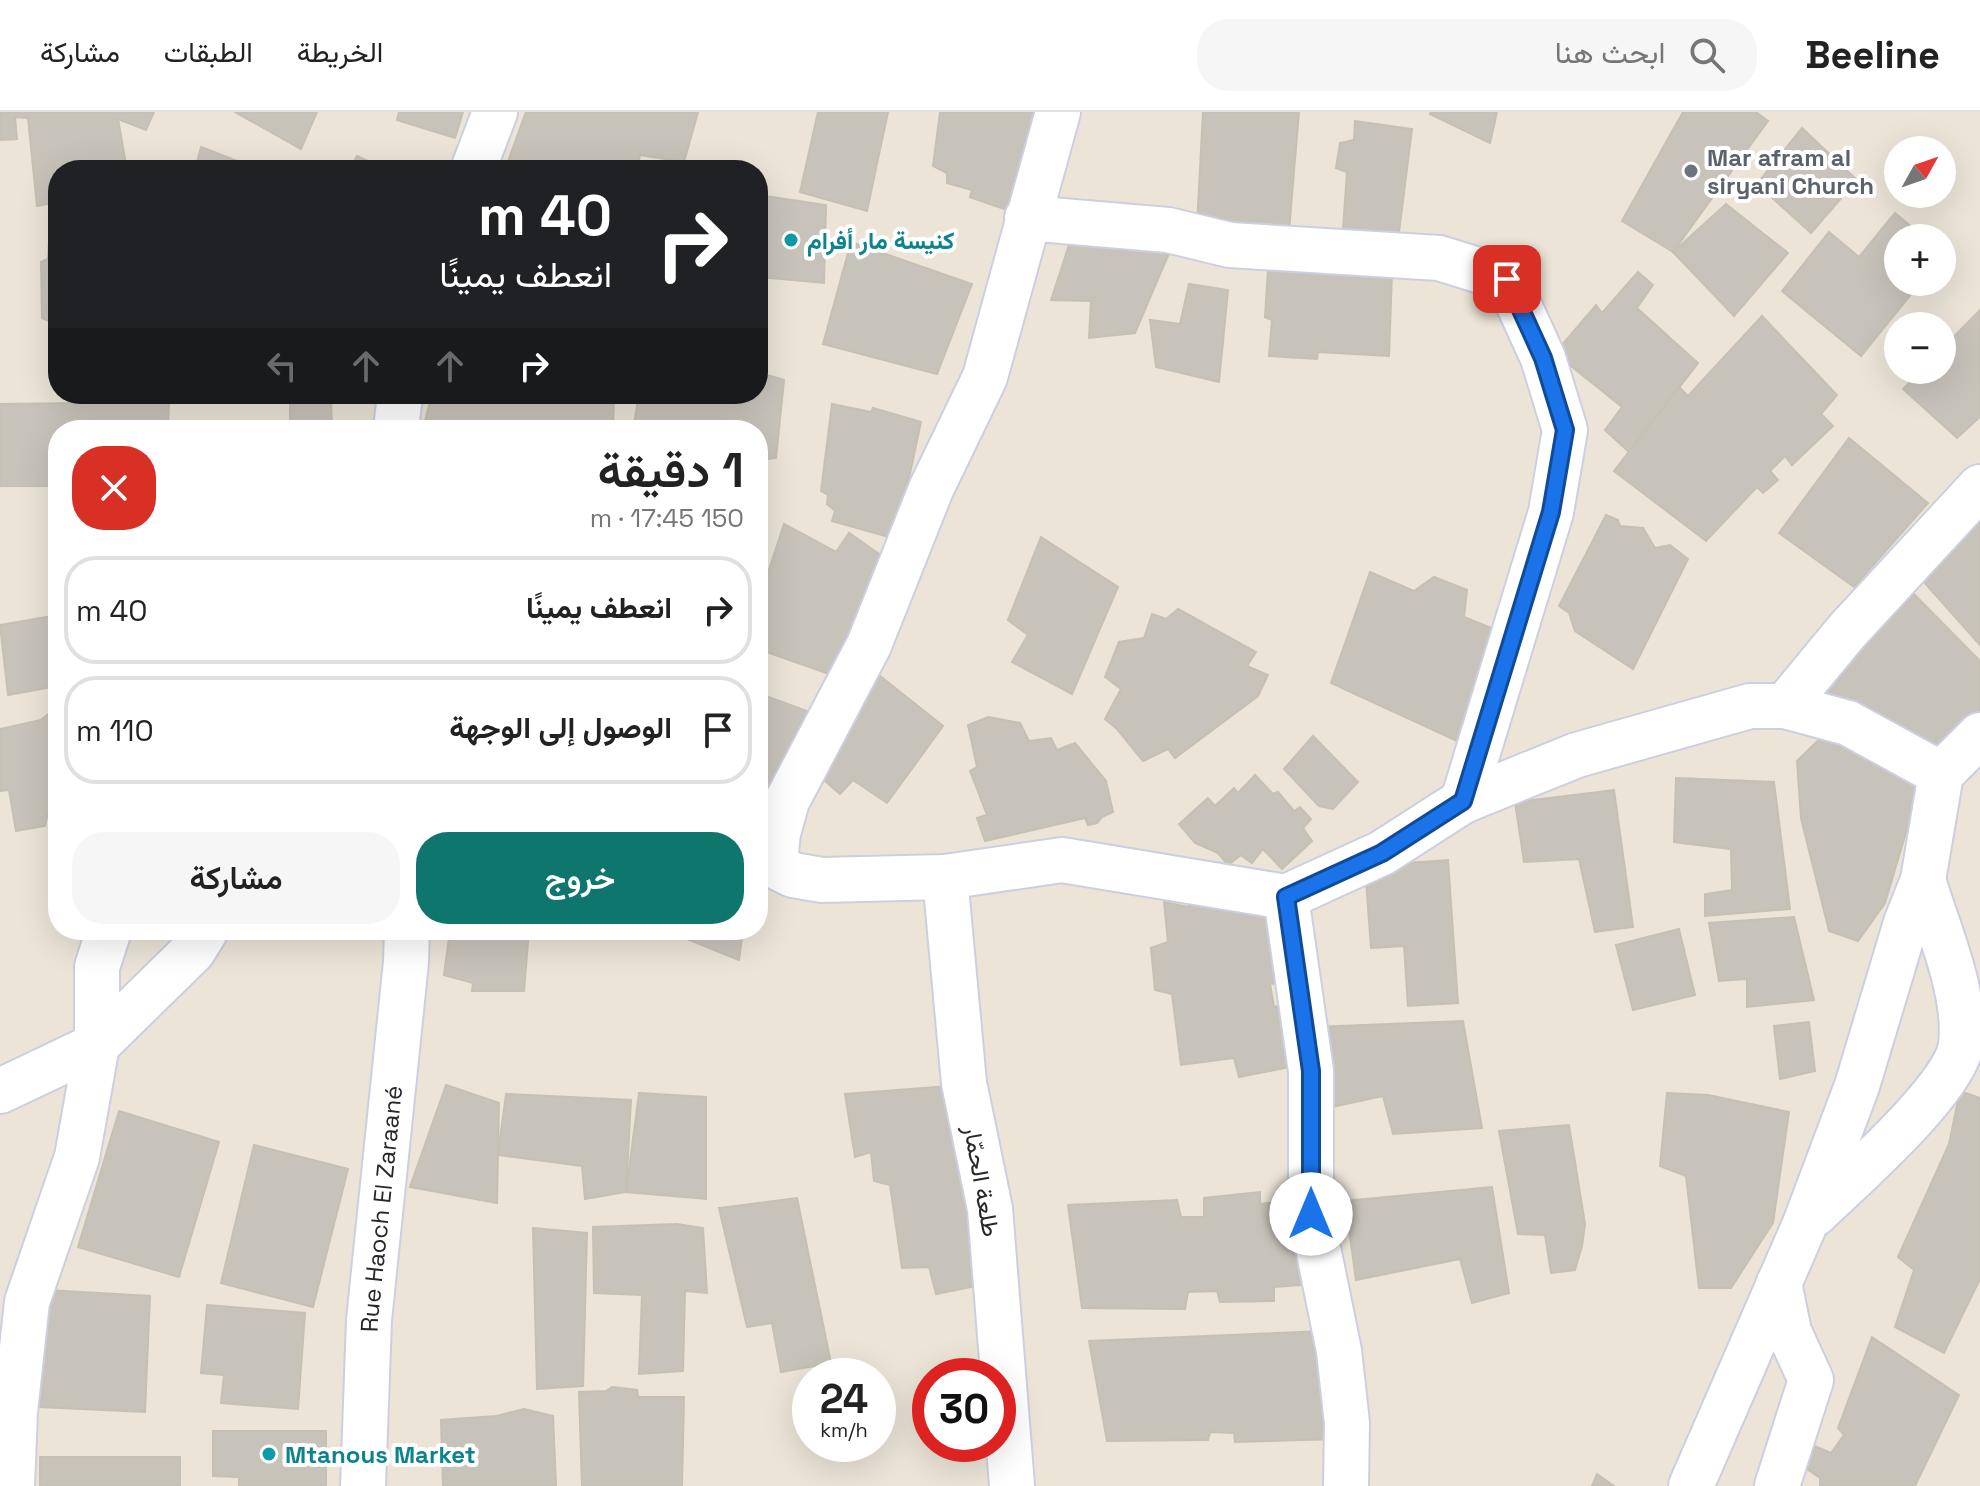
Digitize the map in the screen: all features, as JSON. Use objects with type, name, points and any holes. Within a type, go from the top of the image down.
[{"type":"street","points":[[477,160],[495,112]]},
{"type":"street","points":[[1058,112],[985,377],[931,489],[869,645],[787,801],[778,833],[776,852],[779,868],[793,875],[822,880],[945,877],[1062,860],[1286,897],[1382,853],[1463,801],[1577,755],[1750,706],[1785,706],[1848,723],[1941,774]]},
{"type":"street","points":[[1027,218],[1168,230],[1230,245],[1439,258],[1507,279],[1543,358],[1565,430],[1551,512],[1463,801]]},
{"type":"street","points":[[1785,706],[1847,631],[1980,487]]},
{"type":"street","points":[[1691,1486],[1805,1224],[1857,1086],[1906,923],[1923,880],[1941,774],[1980,735]]},
{"type":"street","name":"طلعة الحمّار","points":[[945,877],[964,1083],[990,1209],[1012,1486]]},
{"type":"street","points":[[1805,1224],[1935,1095],[1961,1047],[1958,993],[1923,880]]},
{"type":"street","points":[[1286,897],[1311,1071],[1311,1214],[1339,1351],[1347,1423],[1346,1486]]},
{"type":"street","points":[[12,1486],[15,1412],[27,1302],[77,1157],[97,1045],[97,967],[106,940]]},
{"type":"street","points":[[0,1091],[97,1045],[193,951],[200,940]]},
{"type":"street","name":"Rue Haoch El Zaraané","points":[[363,1486],[369,1320],[406,940]]},
{"type":"street","points":[[1777,1486],[1811,1380],[1789,1332],[1779,1283]]},
{"type":"building","points":[[0,112],[154,112],[146,130],[118,119],[125,160],[48,160],[48,204],[37,206],[28,118],[15,117],[17,139],[0,140]]},
{"type":"building","points":[[235,112],[317,112],[301,149]]},
{"type":"building","points":[[399,112],[463,112],[455,138],[397,120]]},
{"type":"building","points":[[526,112],[698,112],[685,160],[640,155],[639,160],[508,160]]},
{"type":"building","points":[[818,112],[888,112],[867,211],[800,192]]},
{"type":"building","points":[[940,112],[1038,112],[1036,127],[1027,139],[1007,210],[970,197],[972,190],[947,183],[947,173],[933,166]]},
{"type":"building","points":[[1203,112],[1299,112],[1289,231],[1197,226]]},
{"type":"building","points":[[1497,112],[1490,143],[1430,114]]},
{"type":"building","name":"Mar afram al siryani Church","points":[[1683,112],[1756,112],[1768,121],[1673,252],[1622,221]]},
{"type":"building","points":[[1355,121],[1412,129],[1398,240],[1343,229],[1347,172],[1336,168],[1340,143],[1354,140]]},
{"type":"building","points":[[1802,128],[1857,180],[1811,233],[1757,184]]},
{"type":"building","points":[[201,147],[235,160],[198,160]]},
{"type":"building","name":"كنيسة مار أفرام","points":[[768,196],[826,205],[824,283],[768,278]]},
{"type":"building","points":[[1726,204],[1788,253],[1734,316],[1673,252]]},
{"type":"building","points":[[1895,213],[1908,224],[1886,224]]},
{"type":"building","points":[[1884,226],[1884,296],[1910,296],[1897,312],[1884,312],[1884,328],[1861,356],[1782,291],[1829,232],[1859,257]]},
{"type":"building","points":[[1071,239],[1170,251],[1135,333],[1089,338],[1091,301],[1051,300]]},
{"type":"building","points":[[851,242],[972,284],[937,374],[823,344]]},
{"type":"building","points":[[48,259],[48,321],[42,318],[41,262]]},
{"type":"building","points":[[1268,270],[1392,273],[1389,356],[1318,352],[1317,359],[1269,356],[1272,320],[1265,317]]},
{"type":"building","points":[[1638,272],[1653,285],[1637,308],[1698,363],[1629,452],[1605,430],[1622,407],[1555,353],[1596,305],[1602,313]]},
{"type":"building","points":[[1189,284],[1228,290],[1219,382],[1156,367],[1150,320],[1180,324]]},
{"type":"building","points":[[1980,310],[1980,417],[1957,438],[1903,389],[1908,384],[1956,384],[1956,335]]},
{"type":"building","points":[[1762,316],[1837,395],[1821,414],[1833,426],[1792,465],[1785,456],[1770,471],[1778,480],[1763,493],[1757,487],[1706,541],[1614,471],[1679,387],[1688,396]]},
{"type":"building","points":[[768,375],[784,380],[776,458],[768,459],[768,420],[635,420],[637,404],[768,404]]},
{"type":"building","points":[[0,404],[169,404],[168,420],[48,420],[48,486],[0,486]]},
{"type":"building","points":[[290,404],[331,404],[332,420],[290,420]]},
{"type":"building","points":[[429,404],[614,404],[613,420],[425,420]]},
{"type":"building","points":[[832,404],[871,412],[873,408],[921,422],[896,539],[832,521],[835,511],[827,504],[828,495],[821,491]]},
{"type":"building","points":[[1849,438],[1928,503],[1854,587],[1779,533]]},
{"type":"building","points":[[1606,515],[1618,520],[1620,526],[1643,528],[1655,548],[1670,545],[1688,559],[1633,669],[1575,631],[1569,613],[1559,606]]},
{"type":"building","points":[[1980,519],[1980,645],[1923,581]]},
{"type":"building","points":[[784,524],[836,552],[849,533],[885,558],[832,675],[768,653],[768,573]]},
{"type":"building","points":[[1041,537],[1118,587],[1072,694],[1012,662],[1028,635],[1008,620]]},
{"type":"building","points":[[1370,572],[1414,591],[1434,577],[1467,590],[1464,617],[1499,631],[1459,742],[1331,683]]},
{"type":"building","points":[[1904,584],[1980,661],[1980,714],[1937,762],[1808,701]]},
{"type":"building","points":[[1178,609],[1256,652],[1247,666],[1268,675],[1258,696],[1175,758],[1168,749],[1143,761],[1105,719],[1121,689],[1105,677],[1119,642],[1144,638],[1152,614],[1166,619]]},
{"type":"building","points":[[48,617],[48,688],[8,695],[0,625]]},
{"type":"building","points":[[870,668],[943,726],[887,803],[853,780],[840,794],[816,773]]},
{"type":"building","points":[[768,697],[807,711],[768,788]]},
{"type":"building","points":[[48,714],[48,812],[45,826],[16,831],[9,790],[0,791],[0,729],[41,720]]},
{"type":"building","points":[[988,717],[1020,723],[1029,741],[1051,738],[1057,750],[1075,743],[1106,781],[1113,812],[1097,823],[1088,825],[1085,818],[985,841],[977,818],[987,815],[970,771],[977,767],[968,725]]},
{"type":"building","points":[[1829,730],[1924,772],[1885,903],[1858,941],[1829,931],[1801,818],[1797,761]]},
{"type":"building","points":[[1313,736],[1358,782],[1333,809],[1319,806],[1284,769]]},
{"type":"building","points":[[1255,775],[1273,794],[1278,792],[1294,811],[1300,807],[1311,819],[1303,828],[1312,841],[1282,869],[1263,849],[1252,863],[1241,855],[1228,865],[1218,853],[1195,843],[1179,824],[1208,798],[1215,806],[1234,788],[1238,793]]},
{"type":"building","points":[[1676,778],[1774,782],[1790,909],[1705,916],[1705,894],[1732,890],[1731,849],[1674,842]]},
{"type":"building","points":[[1614,790],[1633,927],[1595,932],[1579,859],[1524,862],[1515,802]]},
{"type":"building","points":[[1448,860],[1458,1003],[1408,1006],[1404,946],[1371,948],[1365,866]]},
{"type":"building","points":[[1196,895],[1266,900],[1278,983],[1270,984],[1274,1007],[1284,1005],[1290,1067],[1239,1077],[1234,1058],[1181,1065],[1172,994],[1155,990],[1151,948],[1168,942],[1164,902],[1188,907]]},
{"type":"building","points":[[1794,917],[1814,1000],[1747,1007],[1747,979],[1719,981],[1709,923]]},
{"type":"building","points":[[1679,929],[1695,995],[1633,1010],[1616,945]]},
{"type":"building","points":[[449,940],[528,940],[524,991],[472,991],[473,983],[444,975]]},
{"type":"building","points":[[690,940],[742,940],[739,960]]},
{"type":"building","points":[[1463,1021],[1482,1128],[1393,1134],[1383,1096],[1318,1110],[1315,1027]]},
{"type":"building","points":[[1809,1022],[1815,1071],[1780,1079],[1774,1026]]},
{"type":"building","points":[[446,1085],[499,1103],[497,1203],[410,1187]]},
{"type":"building","points":[[949,1086],[976,1286],[936,1294],[929,1267],[902,1268],[890,1185],[874,1181],[871,1152],[855,1157],[845,1094]]},
{"type":"building","points":[[1960,1091],[1980,1098],[1980,1279],[1944,1353],[1895,1327],[1914,1270],[1898,1257],[1949,1144]]},
{"type":"building","points":[[639,1093],[706,1097],[706,1199],[626,1192]]},
{"type":"building","points":[[1667,1093],[1708,1095],[1789,1112],[1773,1223],[1731,1288],[1699,1288],[1686,1176],[1660,1166]]},
{"type":"building","points":[[506,1094],[631,1100],[626,1192],[585,1199],[582,1166],[498,1155]]},
{"type":"building","points":[[119,1111],[219,1142],[179,1277],[78,1247]]},
{"type":"building","points":[[1569,1125],[1585,1224],[1575,1270],[1551,1273],[1545,1235],[1518,1234],[1499,1131]]},
{"type":"building","points":[[254,1145],[348,1169],[313,1307],[221,1283]]},
{"type":"building","points":[[1492,1187],[1509,1293],[1472,1303],[1460,1259],[1356,1280],[1345,1201]]},
{"type":"building","points":[[1260,1192],[1260,1204],[1300,1199],[1313,1284],[1274,1287],[1274,1301],[1220,1302],[1217,1291],[1188,1292],[1185,1309],[1082,1308],[1068,1205],[1177,1200],[1181,1217],[1204,1217],[1204,1198]]},
{"type":"building","points":[[797,1198],[830,1358],[792,1358],[792,1370],[781,1372],[772,1323],[747,1327],[719,1208]]},
{"type":"building","points":[[677,1224],[703,1228],[707,1293],[685,1291],[683,1371],[639,1374],[642,1295],[594,1293],[593,1227]]},
{"type":"building","points":[[533,1228],[587,1233],[583,1386],[537,1389]]},
{"type":"building","points":[[46,1290],[150,1296],[145,1412],[40,1407]]},
{"type":"building","points":[[207,1305],[305,1313],[298,1409],[221,1403],[224,1375],[201,1373]]},
{"type":"building","points":[[1324,1331],[1336,1439],[1235,1442],[1234,1433],[1210,1432],[1208,1440],[1107,1441],[1089,1341]]},
{"type":"building","points":[[1872,1337],[1959,1395],[1915,1486],[1820,1486],[1820,1478],[1807,1469],[1812,1445],[1831,1453],[1844,1435],[1838,1428]]},
{"type":"building","points":[[612,1387],[637,1390],[638,1397],[684,1397],[682,1486],[582,1486],[579,1392],[606,1391]]},
{"type":"building","points":[[524,1409],[553,1416],[556,1486],[443,1486],[441,1420],[496,1416]]},
{"type":"building","name":"Mtanous Market","points":[[213,1431],[326,1431],[326,1486],[239,1486],[239,1477],[213,1476]]},
{"type":"building","points":[[40,1457],[180,1457],[180,1486],[40,1486]]},
{"type":"building","points":[[1597,1474],[1614,1486],[1592,1486]]},
{"type":"place","name":"Mar afram al siryani Church","points":[[1691,171]]},
{"type":"place","name":"كنيسة مار أفرام","points":[[791,240]]},
{"type":"place","name":"Mtanous Market","points":[[269,1454]]},
{"type":"route","points":[[1311,1214],[1311,1071],[1286,897],[1382,853],[1463,801],[1551,512],[1565,430],[1543,358],[1507,279]]}]
